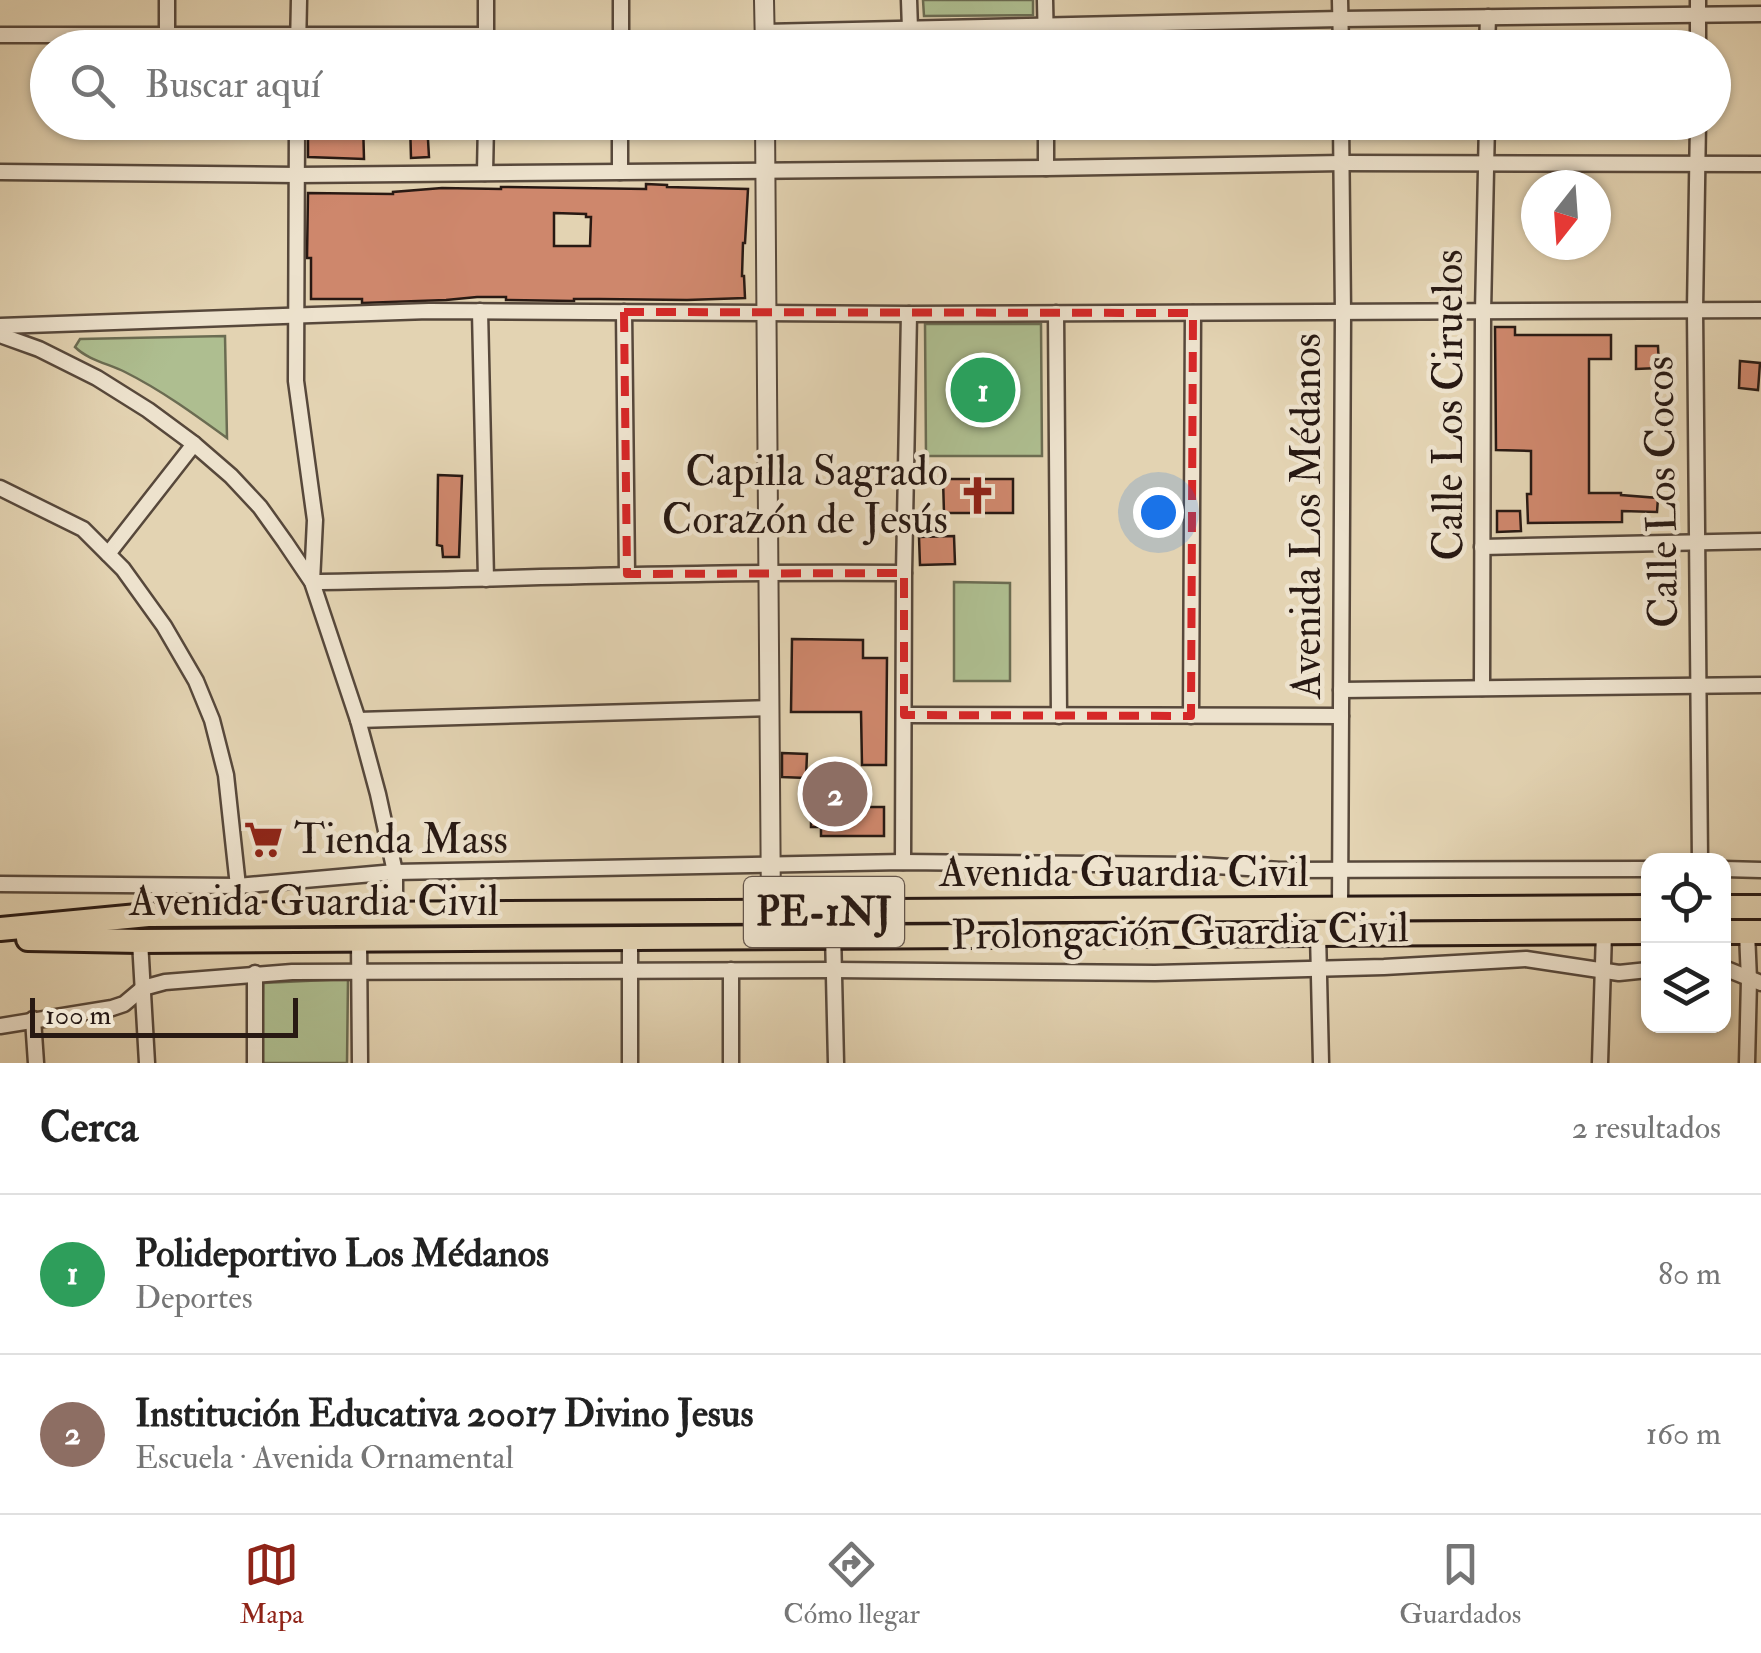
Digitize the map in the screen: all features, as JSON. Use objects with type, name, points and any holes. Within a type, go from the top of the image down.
[{"type":"highway","points":[[1731,907],[1761,907]]},
{"type":"highway","name":"Avenida Guardia Civil","points":[[0,929],[148,915],[1641,908]]},
{"type":"highway","name":"Avenida Guardia Civil","points":[[0,939],[1641,932]]},
{"type":"street","points":[[167,0],[167,30]]},
{"type":"street","points":[[298,30],[299,0]]},
{"type":"street","points":[[486,0],[486,30]]},
{"type":"street","points":[[621,0],[621,30]]},
{"type":"street","points":[[764,0],[764,30]]},
{"type":"street","points":[[909,0],[910,29]]},
{"type":"street","points":[[1045,0],[1046,30]]},
{"type":"street","points":[[1340,0],[1340,30]]},
{"type":"street","points":[[897,30],[1488,17],[1698,7],[1761,14]]},
{"type":"street","points":[[1488,17],[1488,30]]},
{"type":"street","points":[[0,35],[30,35]]},
{"type":"street","points":[[297,140],[296,381],[315,520],[312,582]]},
{"type":"street","points":[[486,140],[486,173]]},
{"type":"street","points":[[620,140],[620,172]]},
{"type":"street","points":[[765,140],[771,912]]},
{"type":"street","points":[[1046,140],[1046,168]]},
{"type":"street","name":"Avenida Los Médanos","points":[[1340,909],[1342,140]]},
{"type":"street","name":"Calle Los Ciruelos","points":[[1482,688],[1487,140]]},
{"type":"street","name":"Calle Los Cocos","points":[[1698,140],[1695,310],[1700,853]]},
{"type":"street","points":[[0,172],[296,175],[1342,163],[1761,164]]},
{"type":"street","points":[[0,326],[480,311],[908,314],[1761,310]]},
{"type":"street","points":[[480,311],[486,579]]},
{"type":"street","points":[[624,312],[627,574]]},
{"type":"street","points":[[1056,313],[1060,716]]},
{"type":"street","points":[[1191,716],[1193,313]]},
{"type":"street","points":[[903,862],[908,314]]},
{"type":"street","points":[[0,335],[97,378],[194,444],[232,476],[260,507],[312,582],[378,794],[395,872],[395,914]]},
{"type":"street","points":[[108,554],[194,444]]},
{"type":"street","points":[[0,488],[83,529],[123,569],[164,626],[212,720],[226,775],[238,886]]},
{"type":"street","points":[[1482,547],[1761,541]]},
{"type":"street","points":[[312,582],[627,574],[904,573]]},
{"type":"street","points":[[1341,690],[1761,684]]},
{"type":"street","points":[[358,720],[769,708]]},
{"type":"street","points":[[904,716],[1341,716]]},
{"type":"street","points":[[0,884],[238,886],[395,872],[903,862],[1199,864],[1280,870],[1641,869]]},
{"type":"street","points":[[1731,870],[1761,870]]},
{"type":"street","points":[[833,912],[836,1063]]},
{"type":"street","points":[[1600,1063],[1604,932]]},
{"type":"street","points":[[1744,932],[1755,982],[1748,1063]]},
{"type":"street","points":[[1318,933],[1321,1063]]},
{"type":"street","points":[[630,938],[630,1063]]},
{"type":"street","points":[[358,940],[360,1063]]},
{"type":"street","points":[[140,941],[147,1063]]},
{"type":"street","name":"Prolongación Guardia Civil","points":[[0,1026],[112,1008],[124,1004],[143,988],[165,982],[255,974],[630,970],[1155,972],[1526,960],[1601,971],[1641,970]]},
{"type":"street","points":[[730,1063],[732,970]]},
{"type":"street","points":[[1731,971],[1755,982]]},
{"type":"street","points":[[255,974],[255,1063]]},
{"type":"street","points":[[33,1019],[36,1063]]},
{"type":"highlighted area","points":[[624,312],[1193,313],[1191,716],[904,715],[904,573],[627,574]]},
{"type":"green space","points":[[923,0],[1033,0],[1033,15],[924,16]]},
{"type":"green space","points":[[925,324],[1041,324],[1042,456],[926,456]]},
{"type":"green space","points":[[225,336],[227,438],[151,387],[75,347],[80,339]]},
{"type":"green space","points":[[954,582],[1010,583],[1010,681],[954,681]]},
{"type":"green space","points":[[348,979],[347,1063],[262,1063],[263,983]]},
{"type":"building","points":[[308,140],[363,140],[364,159],[308,157]]},
{"type":"building","points":[[410,140],[428,140],[429,157],[411,158]]},
{"type":"building","points":[[646,184],[748,189],[742,276],[745,298],[574,301],[477,297],[362,303],[362,299],[311,299],[308,193],[393,194],[501,187],[646,189]],"holes":[[[554,213],[591,217],[590,246],[554,246]]]},
{"type":"building","points":[[1495,327],[1515,327],[1515,335],[1611,335],[1611,359],[1589,359],[1589,493],[1658,498],[1657,512],[1622,511],[1622,522],[1528,523],[1531,451],[1496,450]]},
{"type":"building","points":[[1636,346],[1658,346],[1659,368],[1636,369]]},
{"type":"building","points":[[1740,361],[1760,363],[1758,390],[1739,388]]},
{"type":"building","points":[[438,475],[462,476],[459,557],[443,557],[442,546],[437,545]]},
{"type":"building","name":"Capilla Sagrado Corazón de Jesús","points":[[943,479],[1013,479],[1013,513],[944,513]]},
{"type":"building","points":[[1497,511],[1520,511],[1521,531],[1497,532]]},
{"type":"building","points":[[954,536],[955,564],[920,565],[919,537]]},
{"type":"building","points":[[792,639],[863,640],[863,658],[887,658],[886,765],[862,765],[861,712],[791,712]]},
{"type":"building","points":[[782,753],[807,754],[806,778],[782,777]]},
{"type":"building","points":[[811,807],[884,807],[884,836],[821,836],[821,827],[811,827]]},
{"type":"place","name":"Polideportivo Los Médanos","points":[[983,390]]},
{"type":"place","name":"Capilla Sagrado Corazón de Jesús","points":[[978,496]]},
{"type":"place","name":"Institución Educativa 20017 Divino Jesus","points":[[835,794]]},
{"type":"place","name":"Tienda Mass","points":[[264,840]]}]
